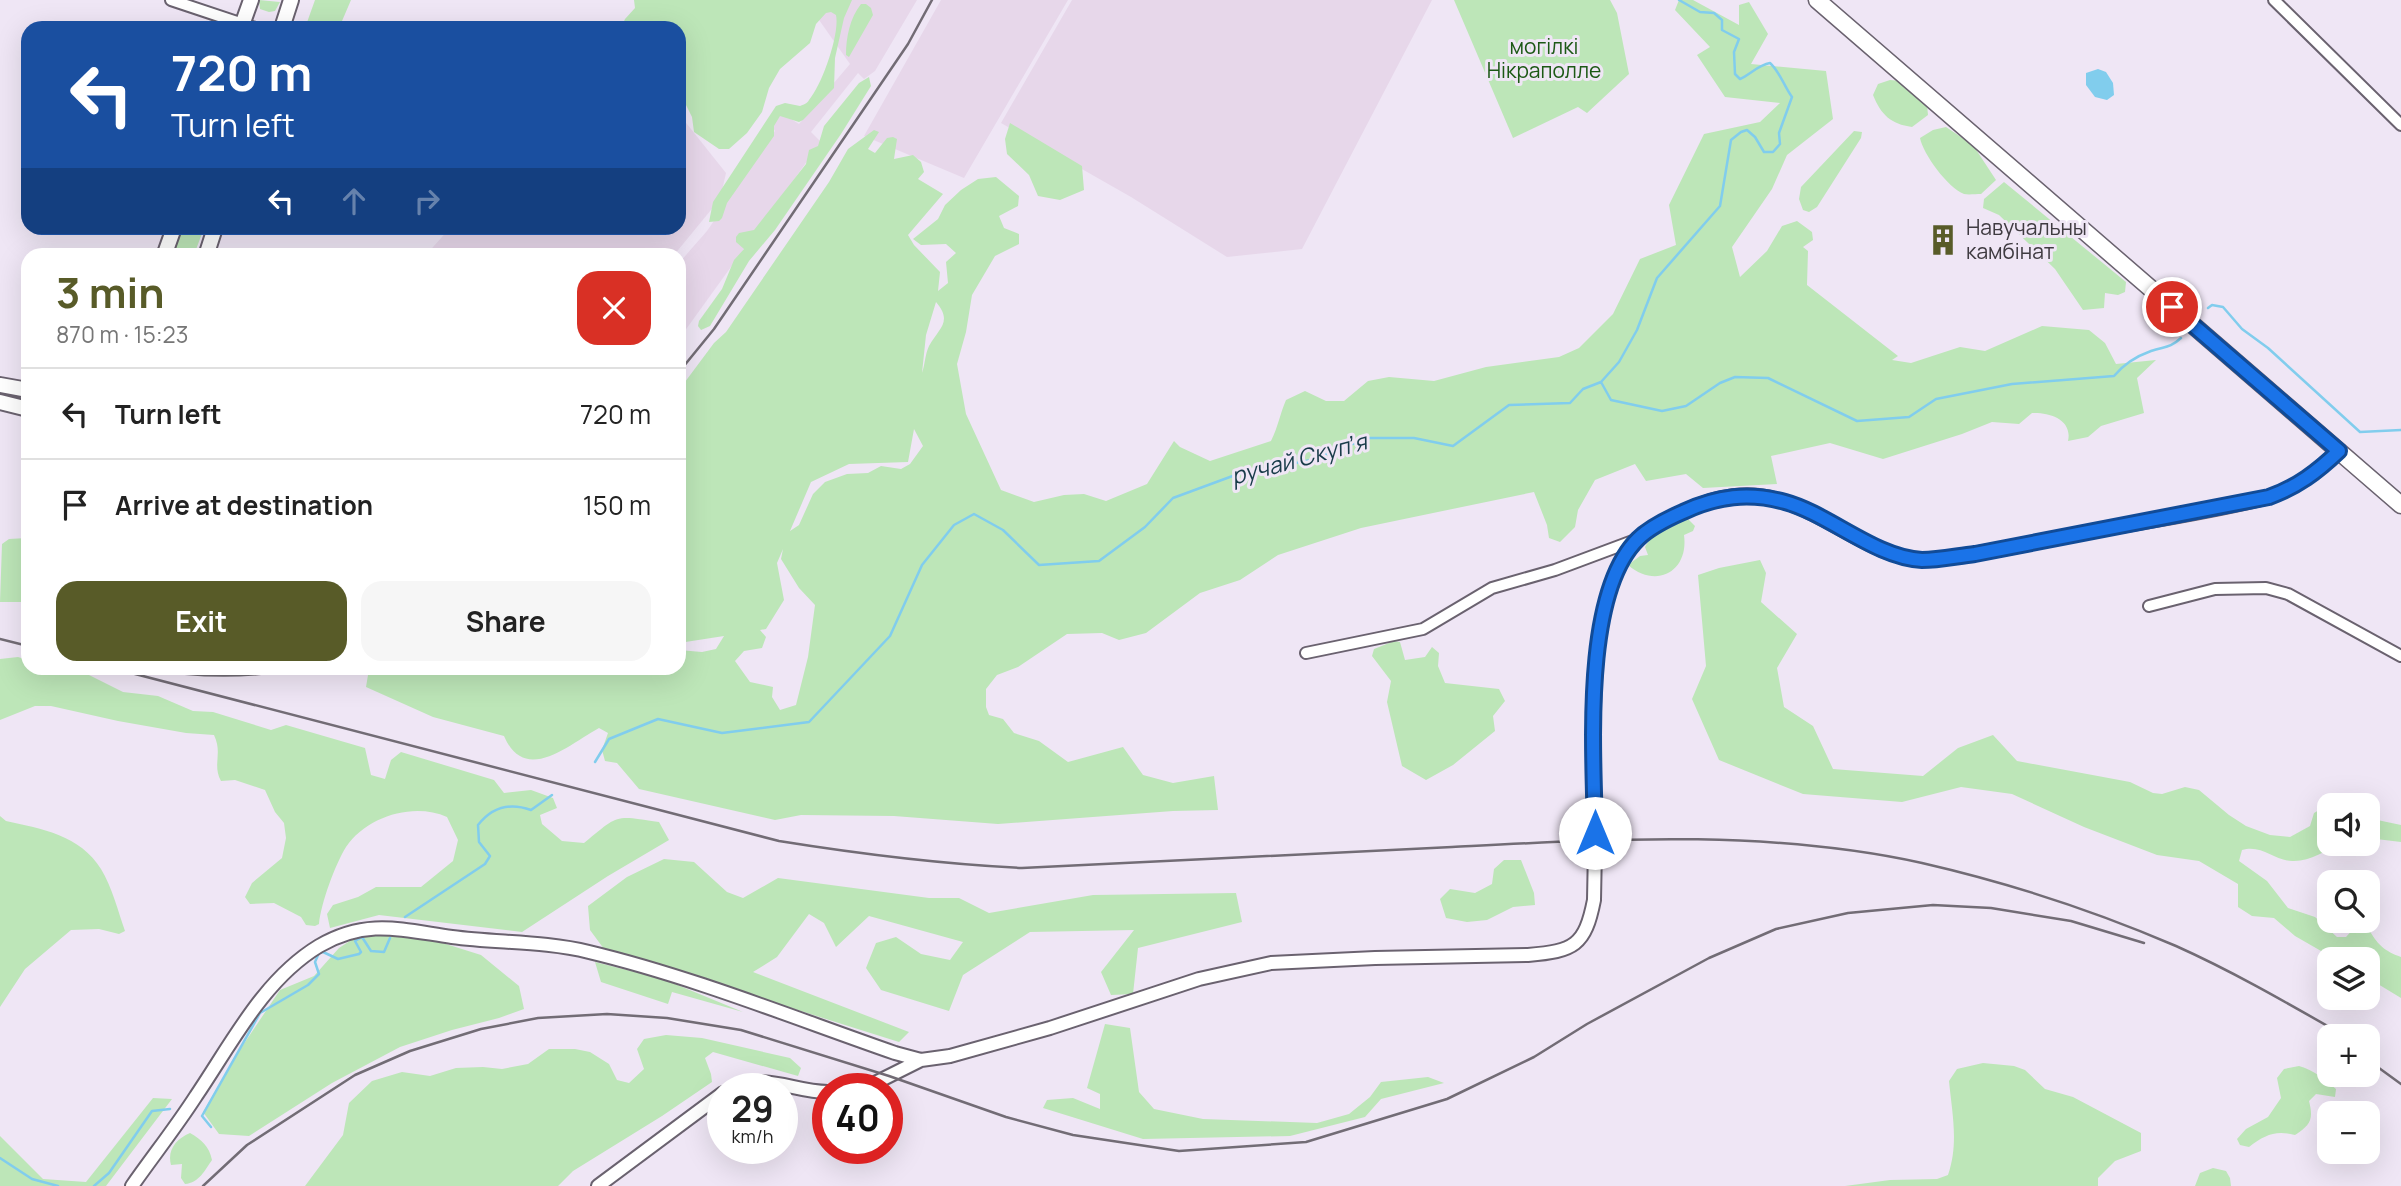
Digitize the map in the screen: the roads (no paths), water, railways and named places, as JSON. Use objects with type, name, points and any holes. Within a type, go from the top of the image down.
[{"type":"main road","points":[[247,21],[251,0]]},
{"type":"main road","points":[[284,21],[291,0]]},
{"type":"main road","points":[[1817,0],[2401,505]]},
{"type":"main road","points":[[0,385],[21,389]]},
{"type":"main road","points":[[0,402],[21,407]]},
{"type":"street","points":[[171,0],[232,21]]},
{"type":"street","points":[[2274,0],[2401,125]]},
{"type":"street","points":[[1306,653],[1423,629],[1492,588],[1555,570],[1637,540],[1669,518],[1721,498],[1741,495],[1788,503],[1818,514],[1843,530],[1901,555],[1921,560],[1975,554],[2269,497],[2288,490],[2315,473],[2339,451]]},
{"type":"street","points":[[895,1073],[921,1060],[950,1056],[1050,1028],[1199,979],[1271,963],[1549,953],[1581,939],[1589,925],[1594,900],[1594,737],[1599,636],[1607,597],[1617,572],[1637,540]]},
{"type":"street","points":[[2149,606],[2215,589],[2266,588],[2288,594],[2401,656]]},
{"type":"street","points":[[132,1186],[189,1108],[262,999],[288,969],[320,946],[348,933],[381,926],[453,937],[586,951],[676,978],[921,1060]]},
{"type":"street","points":[[598,1186],[707,1105]]},
{"type":"water","points":[[2098,69],[2106,72],[2113,83],[2114,95],[2107,100],[2095,97],[2086,85],[2086,73]]},
{"type":"waterway","name":"ручай Скупʼя","points":[[595,762],[609,739],[658,719],[722,733],[809,722],[890,636],[922,565],[954,525],[974,514],[1003,530],[1039,565],[1099,561],[1145,527],[1173,498],[1238,474],[1311,460],[1368,438],[1414,438],[1453,446],[1509,405],[1570,403],[1583,389],[1601,382],[1619,362],[1637,330],[1657,278],[1720,206],[1731,140],[1747,130],[1764,152],[1773,152],[1780,144],[1779,133],[1792,97],[1770,63],[1740,79],[1735,74],[1734,52],[1739,39],[1722,30],[1722,20],[1714,13],[1700,12],[1679,0]]},
{"type":"waterway","points":[[2208,308],[2212,305],[2223,307],[2242,329],[2268,348],[2360,432],[2401,430]]},
{"type":"waterway","points":[[1601,382],[1611,400],[1662,411],[1686,406],[1720,383],[1735,377],[1768,378],[1857,421],[1909,417],[1936,399],[2012,384],[2114,376],[2136,358],[2170,346],[2181,338]]},
{"type":"waterway","name":"ручай Скупʼя","points":[[405,917],[485,864],[490,856],[479,842],[478,825],[489,814],[508,806],[531,810],[552,795]]},
{"type":"waterway","name":"ручай Скупʼя","points":[[211,1127],[202,1116],[260,1013],[308,985],[319,974],[315,962],[319,953],[323,952],[338,959],[359,954],[361,952],[355,941],[362,937],[371,951],[384,952],[390,938]]},
{"type":"waterway","points":[[94,1186],[109,1173],[152,1111],[170,1109]]},
{"type":"waterway","points":[[0,1158],[32,1179],[58,1186]]},
{"type":"railway","points":[[686,363],[714,329],[908,44],[932,0]]},
{"type":"railway","points":[[0,639],[21,644]]},
{"type":"railway","points":[[139,675],[779,841],[930,861],[1022,868],[1511,844],[1688,839],[1806,845],[1864,852],[1987,879],[2114,921],[2219,967],[2324,1024]]},
{"type":"railway","points":[[204,675],[244,675]]},
{"type":"railway","points":[[203,1186],[247,1145],[355,1075],[410,1051],[481,1029],[538,1018],[607,1014],[667,1018],[741,1030],[889,1076],[1006,1117],[1073,1135],[1179,1151],[1306,1142],[1447,1099],[1534,1057],[1587,1024],[1709,958],[1776,929],[1848,913],[1933,905],[1991,908],[2071,921],[2144,943]]},
{"type":"railway","points":[[2380,1069],[2401,1084]]},
{"type":"place","name":"Навучальны камбінат","points":[[1943,240]]},
{"type":"park label","name":"могілкі Нікраполле","points":[[1544,59]]}]
